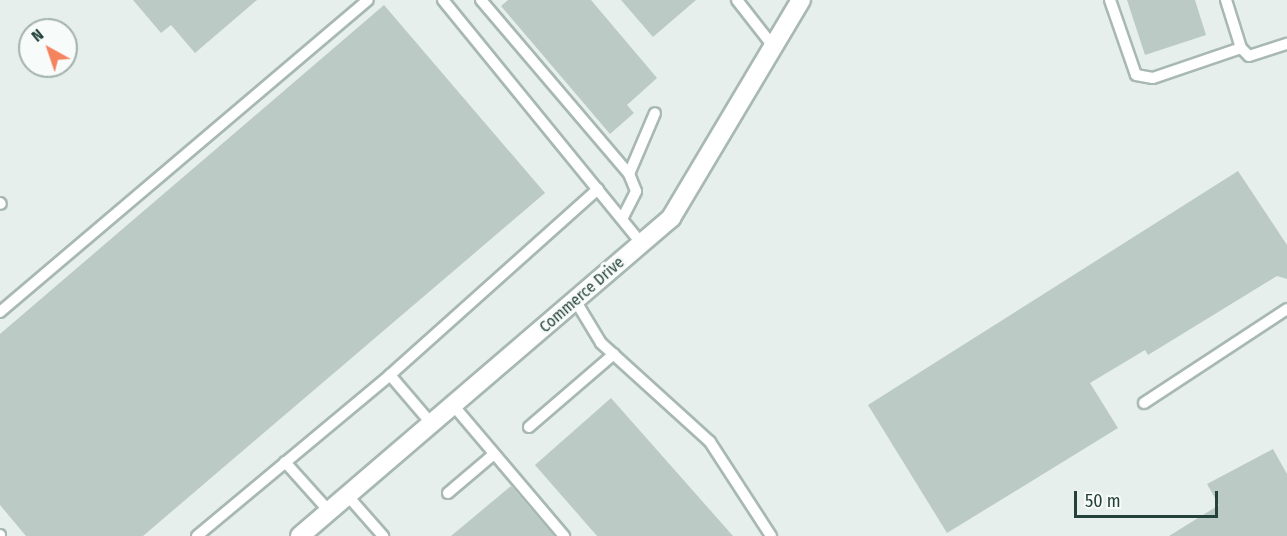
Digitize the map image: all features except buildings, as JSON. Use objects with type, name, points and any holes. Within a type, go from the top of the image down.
[{"type":"street","name":"Commerce Drive","points":[[300,536],[671,218],[801,0]]},
{"type":"lane","points":[[0,312],[368,0]]},
{"type":"lane","points":[[443,0],[641,243]]},
{"type":"lane","points":[[481,0],[629,174],[636,191],[622,219]]},
{"type":"lane","points":[[737,0],[773,46]]},
{"type":"lane","points":[[1110,0],[1136,75],[1153,78],[1241,48]]},
{"type":"lane","points":[[1226,0],[1241,48],[1249,56],[1287,44]]},
{"type":"lane","points":[[629,174],[655,113]]},
{"type":"lane","points":[[197,536],[390,375],[598,189]]},
{"type":"lane","points":[[575,300],[614,354],[710,442],[771,536]]},
{"type":"lane","points":[[1144,403],[1287,309]]},
{"type":"lane","points":[[529,427],[614,354]]},
{"type":"lane","points":[[390,375],[431,423]]},
{"type":"lane","points":[[453,405],[564,536]]},
{"type":"lane","points":[[448,493],[494,454]]},
{"type":"lane","points":[[285,462],[329,511]]},
{"type":"lane","points":[[347,495],[383,536]]}]
